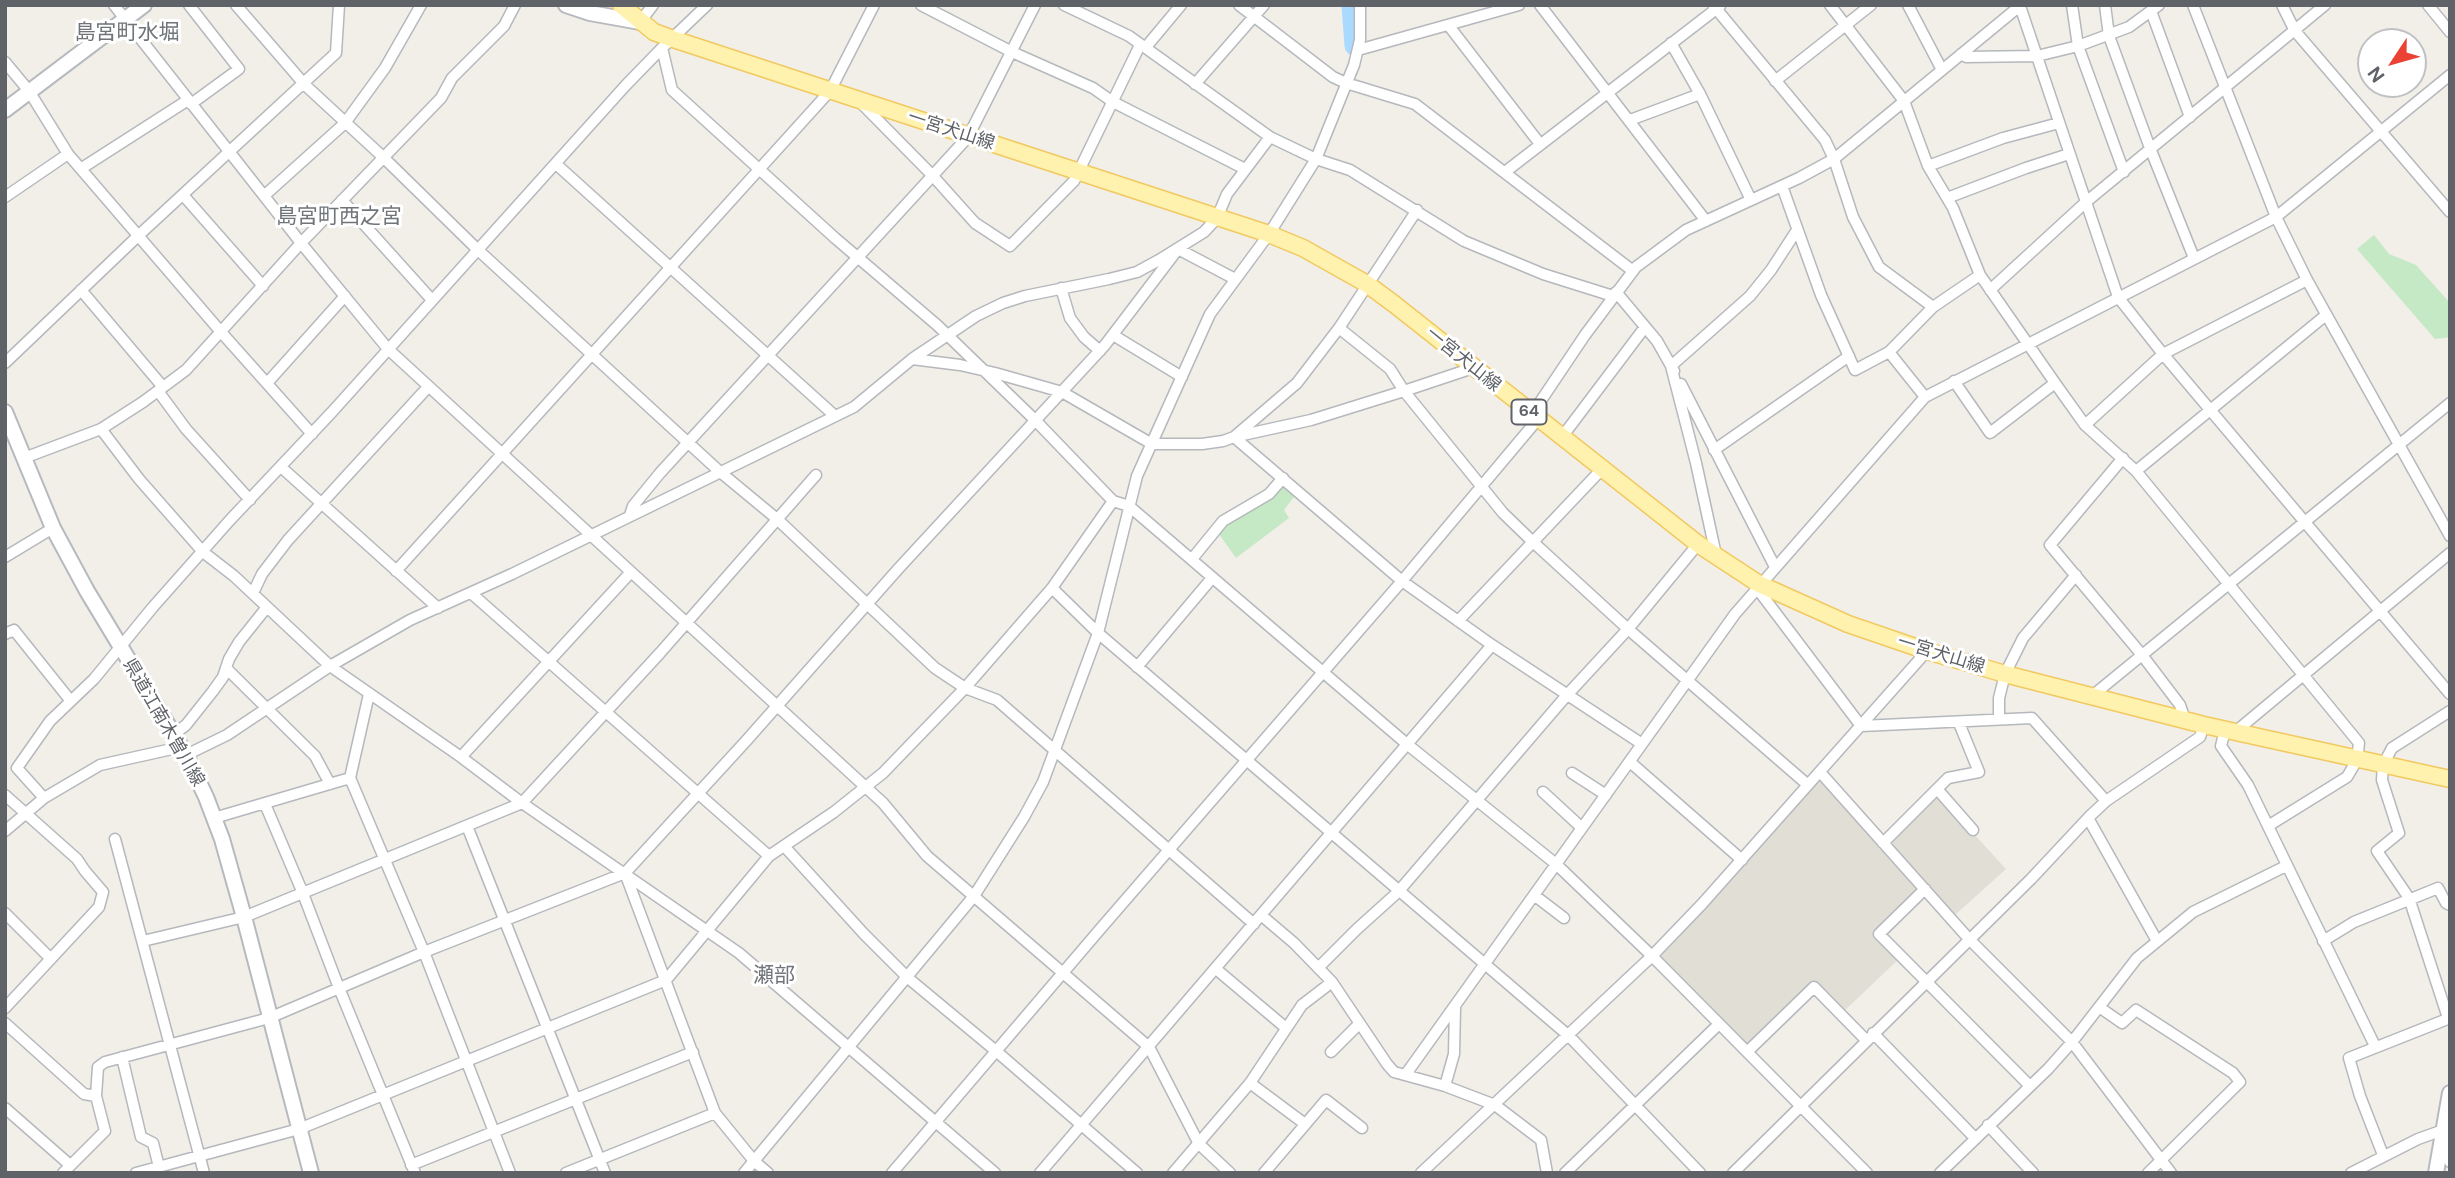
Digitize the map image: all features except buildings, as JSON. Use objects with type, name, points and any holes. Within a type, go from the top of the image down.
[{"type":"main road","points":[[5,110],[144,5]]},
{"type":"main road","points":[[566,5],[590,13],[640,22]]},
{"type":"main road","name":"一宮犬山線","points":[[621,5],[668,43],[858,100],[1269,234],[1304,248],[1367,285],[1698,544],[1757,586],[1848,624],[2005,674],[2204,725],[2450,779]]},
{"type":"main road","name":"県道江南木曽川線","points":[[5,412],[53,528],[121,649],[180,746],[214,818],[244,917],[311,1173]]},
{"type":"main road","points":[[2435,1173],[2445,1134],[2450,1093]]},
{"type":"street","points":[[114,5],[388,349],[866,787],[883,803],[927,856],[1149,1047],[1199,1144],[1230,1173]]},
{"type":"street","points":[[82,168],[239,69],[189,5]]},
{"type":"street","points":[[236,5],[304,85],[383,157],[478,250],[719,471],[776,519],[935,667],[965,688],[997,701],[1168,851],[1318,968],[1332,982],[1394,1072],[1445,1086],[1495,1105],[1541,1140],[1547,1173]]},
{"type":"street","points":[[5,363],[336,53],[340,5]]},
{"type":"street","points":[[265,195],[345,123],[385,68],[421,5]]},
{"type":"street","points":[[24,458],[100,429],[186,370],[301,243],[441,98],[452,78],[504,26],[515,5]]},
{"type":"street","points":[[640,22],[653,5]]},
{"type":"street","points":[[44,798],[17,768],[50,721],[121,649],[153,607],[556,164],[668,43],[707,5]]},
{"type":"street","points":[[396,571],[830,91],[874,5]]},
{"type":"street","points":[[921,5],[1012,52],[1093,88],[1113,102],[1245,169]]},
{"type":"street","points":[[630,515],[633,506],[688,442],[968,137],[1035,5]]},
{"type":"street","points":[[1064,5],[1119,31],[1143,46],[1270,137],[1316,159],[1350,170],[1465,241],[1555,278],[1615,294],[1657,341],[1775,567]]},
{"type":"street","points":[[858,100],[932,174],[975,223],[1010,246],[1074,181],[1143,46],[1181,5]]},
{"type":"street","points":[[1239,5],[1333,77],[1415,104],[1633,271]]},
{"type":"street","points":[[1195,84],[1264,5]]},
{"type":"street","points":[[744,1173],[974,896],[1043,782],[1098,633],[1137,476],[1210,314],[1269,234],[1316,159],[1354,65],[1360,5]]},
{"type":"street","points":[[1357,50],[1519,5]]},
{"type":"street","points":[[1540,5],[1706,221]]},
{"type":"street","points":[[1830,5],[1904,101],[1928,166],[1947,198],[1980,275],[2054,383],[2085,425],[2136,471],[2359,743],[2357,760],[2347,777],[2268,826]]},
{"type":"street","points":[[1775,81],[1871,5]]},
{"type":"street","points":[[1908,5],[1942,69]]},
{"type":"street","points":[[2071,5],[2078,47],[2124,172]]},
{"type":"street","points":[[2105,5],[2109,36],[2194,258]]},
{"type":"street","points":[[2193,5],[2276,217],[2326,315],[2450,536]]},
{"type":"street","points":[[2282,5],[2295,31],[2449,211]]},
{"type":"street","points":[[1990,290],[2086,202],[2325,5]]},
{"type":"street","points":[[2428,5],[2450,32]]},
{"type":"street","points":[[892,1173],[1483,486],[1535,416],[1633,271],[1686,230],[1834,159],[2020,6],[2118,297],[2450,694]]},
{"type":"street","points":[[1504,172],[1716,7],[1825,140],[1853,217],[1879,267],[1933,307]]},
{"type":"street","points":[[1961,54],[1966,57],[2037,55],[2078,47],[2129,27],[2155,8],[2190,117]]},
{"type":"street","points":[[1449,26],[1540,144]]},
{"type":"street","points":[[668,43],[672,90],[947,335],[1035,420],[1113,501],[1129,506],[1408,745],[1556,864],[1652,956],[1867,1173]]},
{"type":"street","points":[[1671,43],[1700,94],[1751,200]]},
{"type":"street","points":[[5,62],[29,91],[68,154],[220,332],[268,382],[312,434]]},
{"type":"street","points":[[1406,1074],[1757,586],[1925,397],[2276,217],[2450,75]]},
{"type":"street","points":[[1630,120],[1700,94]]},
{"type":"street","points":[[1928,166],[2003,138],[2059,123]]},
{"type":"street","points":[[5,831],[44,798],[100,765],[227,735],[330,666],[410,621],[854,407],[912,359],[1003,303],[1137,272],[1204,232],[1217,218],[1227,194],[1270,137]]},
{"type":"street","points":[[5,197],[68,154]]},
{"type":"street","points":[[1947,198],[2069,154]]},
{"type":"street","points":[[556,164],[835,416]]},
{"type":"street","points":[[1782,186],[1821,295],[1855,370],[1889,352],[1933,307],[1980,275]]},
{"type":"street","points":[[183,195],[263,286]]},
{"type":"street","points":[[342,200],[432,300]]},
{"type":"street","points":[[1234,436],[1297,383],[1339,328],[1417,210]]},
{"type":"street","points":[[1671,366],[1750,296],[1771,270],[1797,229]]},
{"type":"street","points":[[1178,249],[1235,279]]},
{"type":"street","points":[[5,1108],[66,1169],[105,1131],[96,1096],[97,1067],[170,1043],[269,1018],[424,952],[625,873],[1100,351],[1178,249]]},
{"type":"street","points":[[2085,425],[2163,354],[2307,280]]},
{"type":"street","points":[[1061,288],[1070,318],[1084,337],[1100,351]]},
{"type":"street","points":[[81,290],[161,389],[186,429],[250,500]]},
{"type":"street","points":[[268,382],[345,296]]},
{"type":"street","points":[[2136,471],[2326,315]]},
{"type":"street","points":[[1562,437],[1645,327]]},
{"type":"street","points":[[1339,328],[1390,369],[1404,391],[1503,513],[1628,629],[1808,785]]},
{"type":"street","points":[[1113,335],[1182,377]]},
{"type":"street","points":[[1889,352],[1925,397]]},
{"type":"street","points":[[1714,450],[1849,356]]},
{"type":"street","points":[[912,359],[983,370],[1062,392],[1152,444],[1202,444],[1311,420],[1473,368]]},
{"type":"street","points":[[1671,366],[1716,556]]},
{"type":"street","points":[[1954,381],[1990,433],[2054,383]]},
{"type":"street","points":[[253,593],[262,574],[288,540],[428,387]]},
{"type":"street","points":[[2092,696],[2450,403]]},
{"type":"street","points":[[100,429],[139,479],[203,552],[253,593],[330,666],[739,953],[995,1173]]},
{"type":"street","points":[[1234,436],[1402,582],[1642,744]]},
{"type":"street","points":[[2123,458],[2050,545],[2142,655],[2180,705],[2185,720]]},
{"type":"street","points":[[281,467],[438,608]]},
{"type":"street","points":[[1458,621],[1602,468]]},
{"type":"street","points":[[143,941],[244,917],[522,803],[816,475]]},
{"type":"street","points":[[1192,559],[1223,521],[1269,495],[1283,478]]},
{"type":"street","points":[[136,1173],[299,1129],[666,980],[769,856],[834,813],[866,787],[911,745],[946,705],[965,688],[1052,588],[1113,501]]},
{"type":"street","points":[[7,552],[53,528]]},
{"type":"street","points":[[1318,968],[1398,892],[1567,695],[1628,629],[1698,544]]},
{"type":"street","points":[[2375,1046],[2248,785],[2221,746],[2230,731],[2304,674],[2450,553]]},
{"type":"street","points":[[460,757],[631,572]]},
{"type":"street","points":[[1998,719],[1999,698],[2005,674],[2023,639],[2076,575]]},
{"type":"street","points":[[1137,667],[1212,578]]},
{"type":"street","points":[[1757,586],[1861,726]]},
{"type":"street","points":[[1052,588],[1137,667],[1569,1036],[1700,1173]]},
{"type":"street","points":[[471,593],[769,856]]},
{"type":"street","points":[[180,746],[186,725],[214,691],[239,642],[267,607]]},
{"type":"street","points":[[5,634],[14,630],[71,701]]},
{"type":"street","points":[[1040,1173],[1492,645]]},
{"type":"street","points":[[1422,1173],[1652,956],[1742,860],[1927,651]]},
{"type":"street","points":[[226,668],[315,756],[330,784]]},
{"type":"street","points":[[369,694],[350,778],[424,952],[510,1173]]},
{"type":"street","points":[[2383,1155],[2360,1096],[2349,1058],[2449,1018],[2409,898],[2377,852],[2399,833],[2382,780],[2383,765],[2392,748],[2450,711]]},
{"type":"street","points":[[1861,726],[2032,718],[2106,801]]},
{"type":"street","points":[[1884,843],[1948,778],[1979,772],[1959,723]]},
{"type":"street","points":[[1732,1173],[2031,879],[2088,818],[2106,801],[2200,737],[2204,725]]},
{"type":"street","points":[[1630,762],[1742,860]]},
{"type":"street","points":[[1820,772],[1969,939],[2072,1042],[2171,1173]]},
{"type":"street","points":[[1572,773],[1606,796]]},
{"type":"street","points":[[214,818],[350,778]]},
{"type":"street","points":[[1938,790],[1973,830]]},
{"type":"street","points":[[1543,792],[1583,828]]},
{"type":"street","points":[[5,795],[77,859],[103,892],[99,907],[5,1008]]},
{"type":"street","points":[[265,804],[303,891],[339,988],[413,1169],[494,1132],[693,1052]]},
{"type":"street","points":[[2088,818],[2157,941]]},
{"type":"street","points":[[467,826],[605,1173]]},
{"type":"street","points":[[115,839],[204,1173]]},
{"type":"street","points":[[784,846],[908,978],[1137,1173]]},
{"type":"street","points":[[1940,1173],[2072,1042],[2137,958],[2210,902],[2286,866]]},
{"type":"street","points":[[625,873],[715,1112],[754,1161],[768,1173]]},
{"type":"street","points":[[2323,941],[2354,922],[2438,888],[2446,903],[2450,905]]},
{"type":"street","points":[[1925,890],[1879,934],[2029,1086]]},
{"type":"street","points":[[1534,895],[1564,918]]},
{"type":"street","points":[[5,913],[51,959]]},
{"type":"street","points":[[1216,969],[1286,1028]]},
{"type":"street","points":[[1173,1173],[1250,1083],[1302,1004],[1332,982]]},
{"type":"street","points":[[1747,1052],[1814,987],[1975,1138]]},
{"type":"street","points":[[1445,1086],[1454,1054],[1455,1006]]},
{"type":"street","points":[[2099,1007],[2122,1023],[2136,1010],[2233,1073],[2240,1083],[2148,1173]]},
{"type":"street","points":[[5,1023],[84,1094],[96,1096]]},
{"type":"street","points":[[1331,1052],[1359,1024]]},
{"type":"street","points":[[1565,1173],[1719,1024]]},
{"type":"street","points":[[122,1057],[141,1137],[153,1143],[159,1167]]},
{"type":"street","points":[[1250,1083],[1305,1124]]},
{"type":"street","points":[[1264,1173],[1326,1100],[1362,1128]]},
{"type":"street","points":[[566,1173],[715,1112]]},
{"type":"street","points":[[1988,1125],[2033,1173]]},
{"type":"street","points":[[2351,1173],[2418,1139],[2445,1134],[2450,1161]]},
{"type":"shaded area","points":[[1819,781],[1824,782],[1925,889],[1879,934],[1901,957],[1844,1011],[1813,984],[1745,1046],[1661,961],[1662,955]]},
{"type":"shaded area","points":[[1935,796],[1940,797],[2006,869],[1955,915],[1890,844],[1890,840]]},
{"type":"green space","points":[[2374,235],[2389,254],[2416,265],[2450,303],[2450,337],[2435,339],[2357,249]]},
{"type":"green space","points":[[1284,484],[1296,494],[1284,510],[1289,518],[1236,558],[1216,530]]},
{"type":"waterway","points":[[1351,5],[1354,46]]},
{"type":"district","name":"島宮町水堀","points":[[127,33]]},
{"type":"district","name":"島宮町西之宮","points":[[339,217]]},
{"type":"district","name":"瀬部","points":[[774,976]]}]
